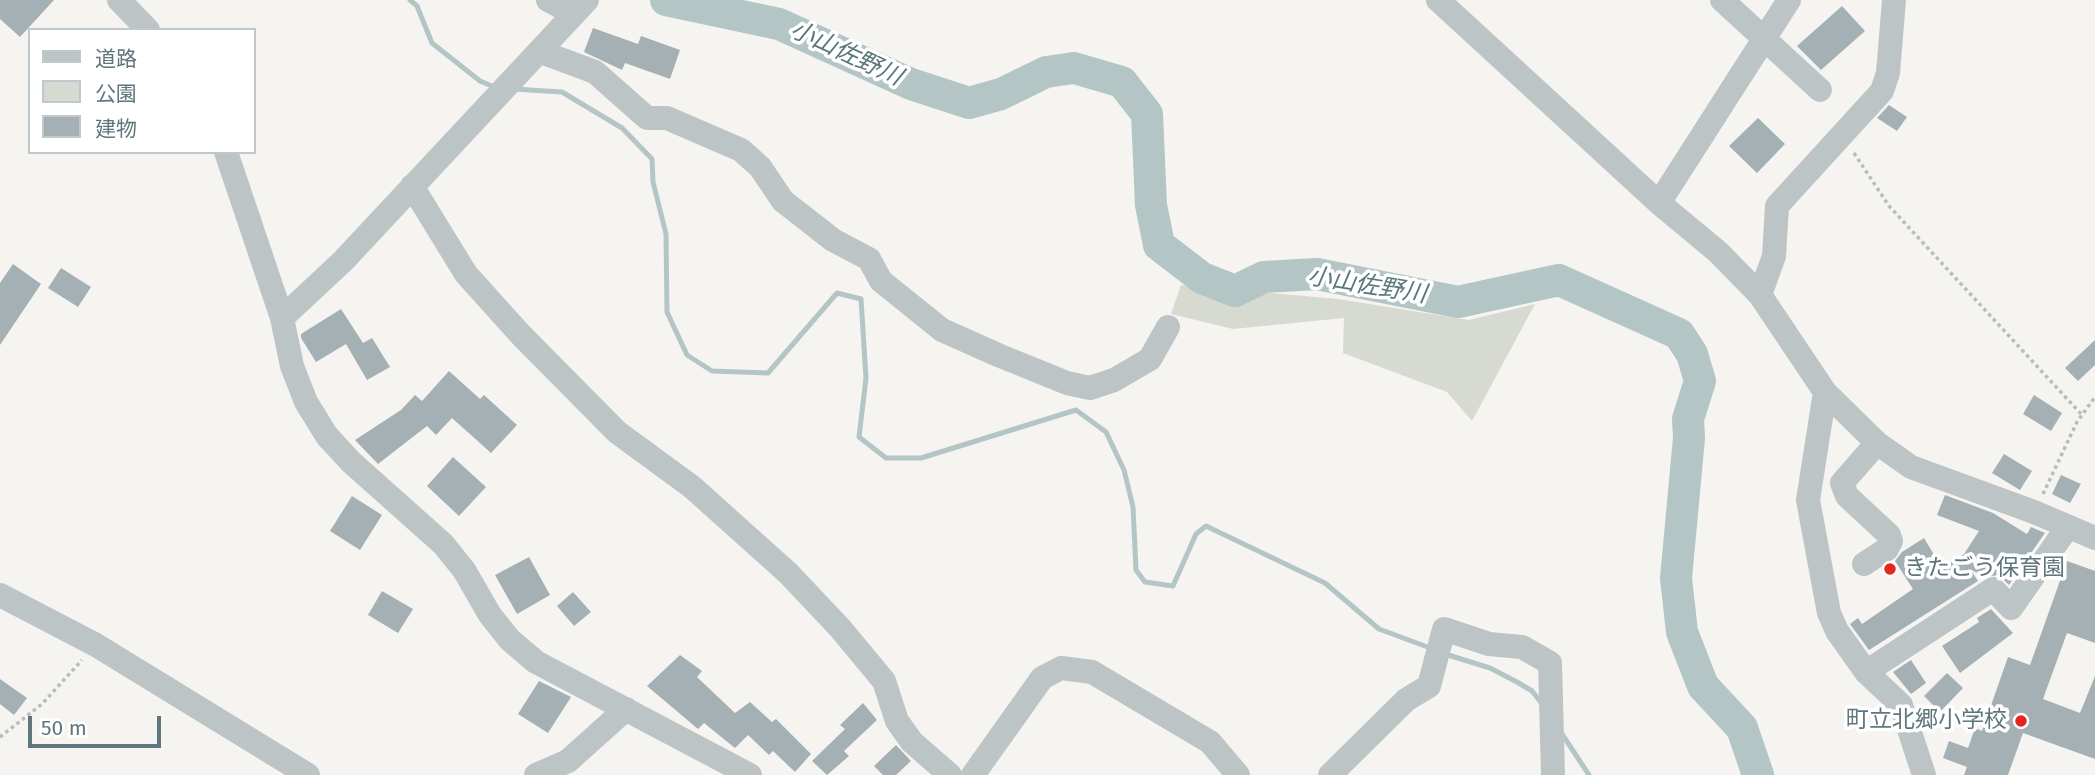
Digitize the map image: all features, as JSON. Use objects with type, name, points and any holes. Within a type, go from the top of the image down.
[{"type":"street","points":[[119,0],[146,28]]},
{"type":"street","points":[[282,318],[343,261],[580,7],[548,0]]},
{"type":"street","points":[[1438,0],[1659,203],[1718,253],[1760,295],[1825,392],[1877,443],[1911,467],[2034,512],[2095,538]]},
{"type":"street","points":[[1722,0],[1819,90]]},
{"type":"street","points":[[1659,203],[1789,0]]},
{"type":"street","points":[[1760,295],[1774,256],[1777,206],[1882,91],[1888,73],[1894,0]]},
{"type":"street","points":[[541,51],[595,72],[647,118],[667,118],[741,150],[760,167],[783,201],[833,240],[869,259],[881,281],[942,330],[998,355],[1067,383],[1090,388],[1114,380],[1150,359],[1168,327]]},
{"type":"street","points":[[227,154],[282,318],[292,366],[306,402],[327,436],[351,462],[443,544],[510,640],[536,662],[750,775]]},
{"type":"street","points":[[412,186],[466,274],[521,335],[617,432],[692,487],[788,573],[840,628],[884,681],[897,720],[912,742],[950,775]]},
{"type":"street","points":[[1825,392],[1808,500],[1829,613],[1837,631],[1866,672],[1900,705],[1924,775]]},
{"type":"street","points":[[1864,564],[1887,549],[1891,541],[1889,535],[1847,496],[1842,483],[1877,443]]},
{"type":"street","points":[[1866,672],[1993,589],[2011,608],[2067,528]]},
{"type":"street","points":[[0,595],[96,645],[308,775]]},
{"type":"street","points":[[1330,775],[1406,700],[1429,687],[1444,629],[1489,644],[1522,647],[1550,663],[1552,775]]},
{"type":"street","points":[[973,775],[1042,678],[1061,668],[1092,672],[1210,743],[1238,775]]},
{"type":"street","points":[[536,775],[568,761],[626,709]]},
{"type":"path","points":[[1842,136],[1889,206],[2082,415]]},
{"type":"path","points":[[2034,512],[2082,415],[2095,397]]},
{"type":"path","points":[[0,737],[42,704],[96,645]]},
{"type":"green space","points":[[1181,285],[1338,299],[1469,320],[1535,304],[1472,421],[1447,392],[1343,353],[1344,318],[1233,329],[1171,314]]},
{"type":"building","points":[[0,0],[54,0],[20,37],[0,19]]},
{"type":"building","points":[[1842,6],[1865,31],[1821,70],[1797,46]]},
{"type":"building","points":[[593,28],[638,44],[641,36],[680,50],[670,79],[625,63],[622,70],[584,52]]},
{"type":"building","points":[[1889,105],[1907,117],[1897,131],[1877,118]]},
{"type":"building","points":[[1758,118],[1785,144],[1757,173],[1729,146]]},
{"type":"building","points":[[13,264],[41,284],[0,345],[0,283]]},
{"type":"building","points":[[61,268],[91,287],[78,307],[48,288]]},
{"type":"building","points":[[341,309],[363,343],[372,338],[390,367],[367,380],[346,344],[316,362],[301,334]]},
{"type":"building","points":[[2095,340],[2095,365],[2078,381],[2065,368]]},
{"type":"building","points":[[449,371],[480,399],[484,395],[517,425],[491,453],[452,418],[436,435],[427,426],[378,464],[355,440],[401,410],[415,395],[422,401]]},
{"type":"building","points":[[2034,395],[2062,413],[2051,431],[2023,414]]},
{"type":"building","points":[[2004,454],[2032,471],[2020,490],[1992,473]]},
{"type":"building","points":[[453,457],[486,487],[459,516],[427,486]]},
{"type":"building","points":[[2061,475],[2081,484],[2070,503],[2052,494]]},
{"type":"building","points":[[1945,495],[1993,513],[2027,534],[2031,527],[2045,533],[2009,585],[1999,575],[1984,577],[1970,569],[1978,581],[1869,650],[1850,624],[1858,618],[1862,624],[1913,589],[1895,561],[1902,552],[1924,538],[1942,568],[1964,554],[1979,531],[1937,515]]},
{"type":"building","points":[[352,496],[382,515],[360,550],[330,531]]},
{"type":"building","points":[[529,557],[550,595],[517,614],[495,575]]},
{"type":"building","points":[[2067,561],[2095,571],[2095,643],[2067,633],[2043,699],[2080,713],[2095,676],[2095,759],[2023,733],[2008,775],[1964,775],[1967,767],[1943,758],[1949,741],[1968,748],[1975,728],[1982,731],[2008,657],[2030,665]]},
{"type":"building","points":[[382,591],[413,609],[398,633],[368,615]]},
{"type":"building","points":[[573,592],[591,612],[574,626],[557,606]]},
{"type":"building","points":[[1991,609],[2013,633],[1960,673],[1942,646],[1979,622],[1977,618]]},
{"type":"building","points":[[680,655],[702,671],[697,677],[735,713],[750,702],[772,722],[776,719],[811,754],[795,772],[773,751],[769,755],[748,735],[735,748],[704,723],[698,729],[647,686]]},
{"type":"building","points":[[1911,660],[1926,683],[1911,694],[1893,672]]},
{"type":"building","points":[[1947,673],[1963,688],[1940,712],[1924,696]]},
{"type":"building","points":[[0,679],[27,698],[14,715],[0,704]]},
{"type":"building","points":[[539,681],[571,697],[548,733],[518,714]]},
{"type":"building","points":[[863,703],[877,720],[844,751],[849,756],[827,775],[812,761],[845,729],[840,725]]},
{"type":"building","points":[[896,745],[911,761],[896,775],[883,775],[874,766]]},
{"type":"waterway","points":[[410,0],[417,6],[432,43],[480,81],[494,87]]},
{"type":"waterway","name":"小山佐野川","points":[[666,0],[779,24],[911,84],[969,103],[1001,94],[1046,72],[1074,68],[1122,82],[1147,114],[1151,205],[1159,245],[1202,278],[1235,291],[1264,277],[1317,274],[1458,302],[1559,280],[1679,334],[1692,354],[1700,381],[1688,419],[1689,438],[1676,578],[1682,632],[1703,686],[1742,728],[1758,775]]},
{"type":"waterway","points":[[514,89],[562,92],[622,128],[652,159],[653,182],[666,234],[667,312],[687,355],[712,371],[768,373],[837,293],[861,299],[866,378],[859,437],[886,458],[921,458],[1076,410],[1106,432],[1124,470],[1133,507],[1136,570],[1145,582],[1173,586],[1196,534],[1206,526],[1325,583],[1379,629],[1433,649]]},
{"type":"waterway","points":[[1445,654],[1490,668],[1517,682],[1532,691],[1543,705]]},
{"type":"waterway","points":[[1560,731],[1589,775]]},
{"type":"place","name":"きたごう保育園","points":[[1890,569]]},
{"type":"place","name":"町立北郷小学校","points":[[2021,721]]}]
